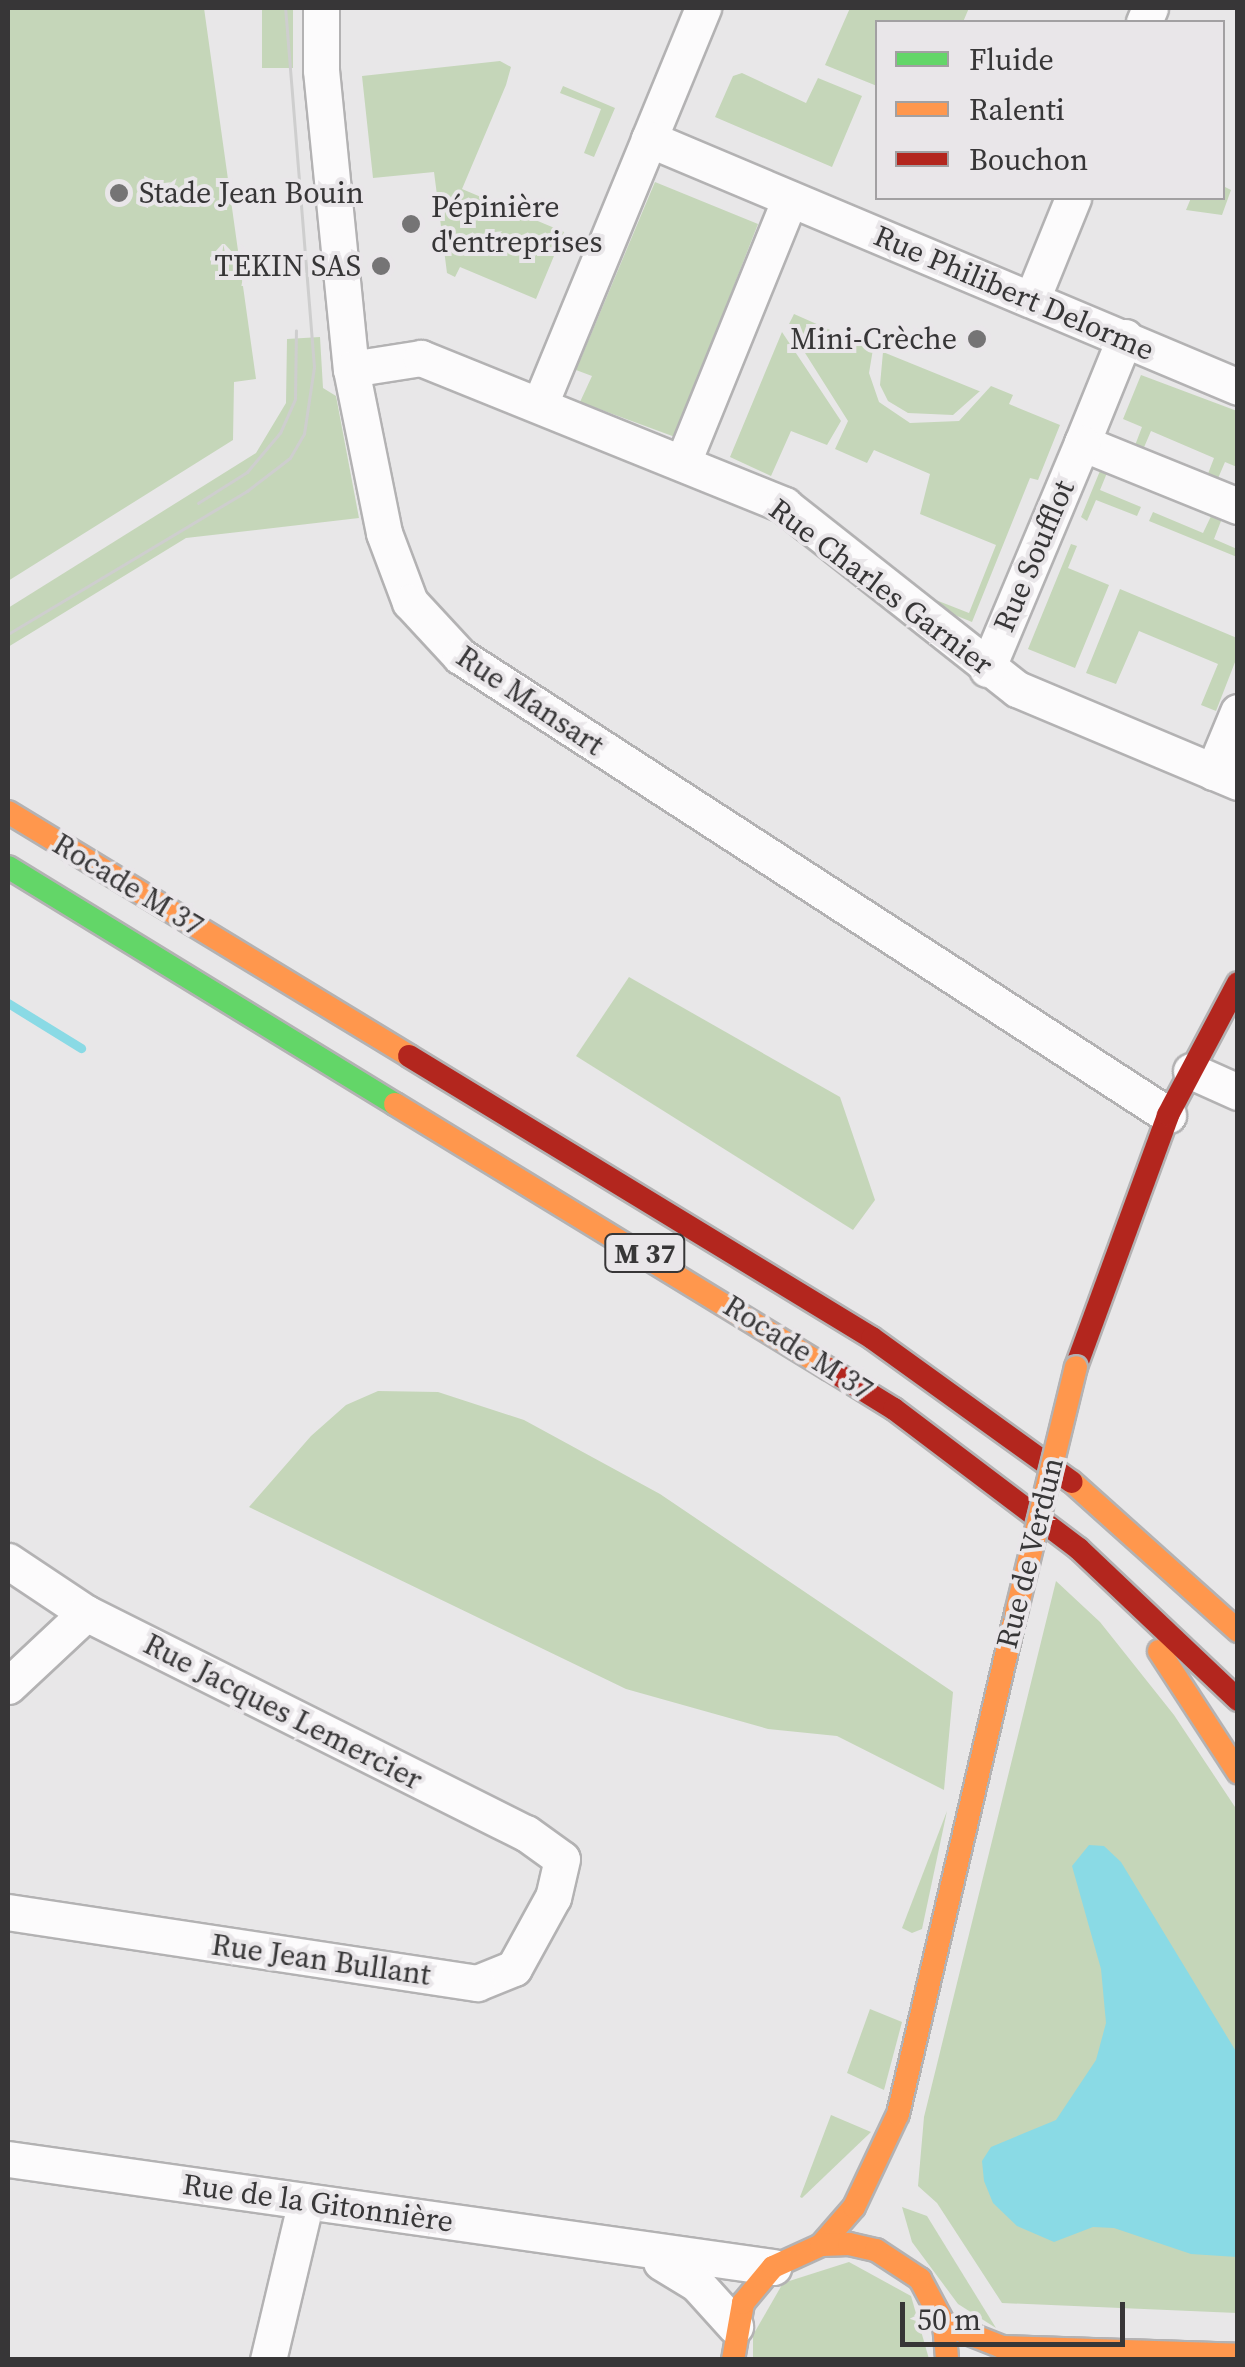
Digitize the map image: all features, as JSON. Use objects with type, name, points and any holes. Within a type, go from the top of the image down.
[{"type":"main road","name":"Rocade M 37","points":[[8,812],[872,1338],[1033,1451],[1238,1631]]},
{"type":"main road","name":"Rocade M 37","points":[[8,868],[797,1346],[989,1476],[1124,1587],[1238,1700]]},
{"type":"main road","name":"Rue de Verdun","points":[[891,2193],[889,2146],[1076,1367],[1168,1115],[1238,983]]},
{"type":"main road","points":[[1124,1587],[1184,1695],[1238,1772]]},
{"type":"main road","points":[[1209,1602],[1238,1624]]},
{"type":"main road","name":"Rue de Verdun","points":[[821,2245],[844,2222],[889,2146]]},
{"type":"main road","points":[[896,2236],[901,2263]]},
{"type":"main road","points":[[734,2342],[750,2294],[773,2267],[821,2245],[863,2247],[901,2263],[920,2280],[944,2324],[946,2360]]},
{"type":"main road","points":[[944,2324],[1002,2347],[1040,2352],[1238,2354]]},
{"type":"street","name":"Rue Mansart","points":[[322,8],[321,70],[351,369],[384,533],[410,602],[432,630],[711,824],[1168,1115]]},
{"type":"street","points":[[540,404],[704,8]]},
{"type":"street","name":"Rue Philibert Delorme","points":[[648,139],[1238,387]]},
{"type":"street","points":[[683,462],[790,198]]},
{"type":"street","points":[[1032,299],[1072,200]]},
{"type":"street","name":"Rue Soufflot","points":[[986,669],[1125,337]]},
{"type":"street","name":"Rue Charles Garnier","points":[[351,369],[421,358],[784,505],[1016,689],[1225,777]]},
{"type":"street","name":"Rue Soufflot","points":[[1082,443],[1238,506]]},
{"type":"street","points":[[1225,777],[1238,712]]},
{"type":"street","points":[[1191,1071],[1238,1092]]},
{"type":"street","name":"Rue Jacques Lemercier","points":[[8,1561],[86,1613],[526,1833],[562,1859]]},
{"type":"street","points":[[8,1686],[86,1613]]},
{"type":"street","name":"Rue Jean Bullant","points":[[8,1912],[477,1983],[514,1968],[553,1897],[562,1859]]},
{"type":"street","name":"Rue de la Gitonnière","points":[[8,2160],[630,2244],[707,2263],[773,2267]]},
{"type":"street","points":[[268,2360],[306,2201]]},
{"type":"street","name":"Rue de la Gitonnière","points":[[630,2244],[697,2284],[734,2342]]},
{"type":"green space","name":"Stade Jean Bouin","points":[[8,8],[204,8],[256,379],[234,382],[233,440],[8,581]]},
{"type":"green space","points":[[262,8],[293,8],[293,68],[262,68]]},
{"type":"green space","points":[[850,8],[969,8],[964,20],[875,20],[875,85],[825,65]]},
{"type":"green space","points":[[500,61],[511,67],[506,85],[462,189],[564,232],[536,299],[460,267],[455,277],[447,273],[434,172],[373,178],[362,76]]},
{"type":"green space","points":[[742,73],[806,103],[818,78],[862,96],[832,167],[715,117],[733,76]]},
{"type":"green space","points":[[563,86],[615,108],[594,157],[584,153],[601,109],[560,93]]},
{"type":"green space","points":[[655,182],[758,224],[675,437],[580,402],[592,376],[576,370]]},
{"type":"green space","points":[[1225,187],[1231,190],[1222,215],[1186,210],[1190,200],[1225,200]]},
{"type":"green space","points":[[794,314],[873,349],[869,373],[879,402],[910,423],[959,421],[991,386],[1013,395],[1009,404],[1060,425],[1038,480],[1030,478],[972,622],[920,601],[923,595],[969,613],[996,545],[920,514],[930,474],[874,450],[867,463],[835,449],[848,421],[788,326]]},
{"type":"green space","points":[[782,332],[841,421],[827,445],[791,431],[771,476],[730,457]]},
{"type":"green space","points":[[320,337],[323,388],[336,396],[359,518],[186,538],[8,647],[8,608],[256,453],[286,403],[287,339]]},
{"type":"green space","points":[[883,352],[980,391],[953,415],[908,413],[888,401],[880,385]]},
{"type":"green space","points":[[1141,375],[1237,411],[1237,467],[1225,462],[1216,483],[1206,479],[1214,458],[1151,431],[1142,452],[1134,448],[1142,427],[1123,419]]},
{"type":"green space","points":[[1102,466],[1109,468],[1100,490],[1141,507],[1137,516],[1096,500],[1087,521],[1081,517]]},
{"type":"green space","points":[[1153,512],[1203,533],[1213,512],[1223,516],[1214,539],[1237,549],[1237,557],[1149,521]]},
{"type":"green space","points":[[1071,544],[1077,546],[1068,568],[1109,585],[1075,668],[1028,649]]},
{"type":"green space","points":[[1120,589],[1237,638],[1237,657],[1216,711],[1201,705],[1218,664],[1139,631],[1116,684],[1086,673]]},
{"type":"green space","points":[[629,977],[840,1097],[875,1200],[853,1230],[576,1056]]},
{"type":"green space","points":[[378,1391],[438,1392],[524,1420],[660,1494],[953,1692],[944,1790],[837,1736],[768,1729],[626,1689],[249,1507],[311,1436],[346,1405]]},
{"type":"green space","points":[[1056,1581],[1100,1622],[1174,1715],[1237,1810],[1237,2313],[1002,2303],[937,2203],[918,2186],[924,2117]]},
{"type":"green space","points":[[947,1811],[922,1929],[912,1933],[902,1928]]},
{"type":"green space","points":[[870,2009],[902,2022],[884,2090],[847,2073]]},
{"type":"green space","points":[[831,2115],[871,2132],[802,2198],[800,2197]]},
{"type":"green space","points":[[902,2207],[927,2216],[996,2328],[958,2304],[912,2242]]},
{"type":"green space","points":[[849,2262],[911,2296],[929,2359],[753,2360],[753,2335],[783,2283]]},
{"type":"water","points":[[1089,1845],[1104,1846],[1121,1862],[1237,2053],[1237,2257],[1191,2254],[1114,2228],[1093,2227],[1054,2242],[1017,2226],[993,2203],[984,2181],[982,2161],[991,2147],[1056,2120],[1096,2060],[1106,2023],[1101,1969],[1072,1866]]},
{"type":"waterway","points":[[8,1003],[81,1048]]},
{"type":"tram line","points":[[8,634],[247,491],[290,458],[304,434],[314,367],[285,8]]},
{"type":"tram line","points":[[198,503],[247,472],[280,433],[295,399],[296,331]]},
{"type":"traffic: fast","points":[[8,867],[395,1104]]},
{"type":"traffic: slow","points":[[8,812],[409,1056]]},
{"type":"traffic: slow","points":[[395,1104],[829,1369]]},
{"type":"traffic: slow","points":[[1016,1613],[1076,1367]]},
{"type":"traffic: slow","points":[[1072,1482],[1238,1631]]},
{"type":"traffic: slow","points":[[821,2245],[854,2207],[898,2114],[1016,1613]]},
{"type":"traffic: slow","points":[[1159,1651],[1238,1772]]},
{"type":"traffic: slow","points":[[733,2360],[743,2303],[773,2267],[821,2245],[849,2244],[876,2250],[920,2279],[944,2324],[947,2360]]},
{"type":"traffic: slow","points":[[944,2324],[1002,2347],[1238,2355]]},
{"type":"traffic: jam","points":[[1076,1367],[1168,1115],[1238,983]]},
{"type":"traffic: jam","points":[[409,1056],[872,1338],[1072,1482]]},
{"type":"traffic: jam","points":[[829,1369],[894,1409],[1079,1549],[1238,1700]]},
{"type":"place","name":"Stade Jean Bouin","points":[[119,193]]},
{"type":"place","name":"Pépinière d'entreprises","points":[[411,224]]},
{"type":"place","name":"TEKIN SAS","points":[[381,266]]},
{"type":"place","name":"Mini-Crèche","points":[[977,339]]}]
